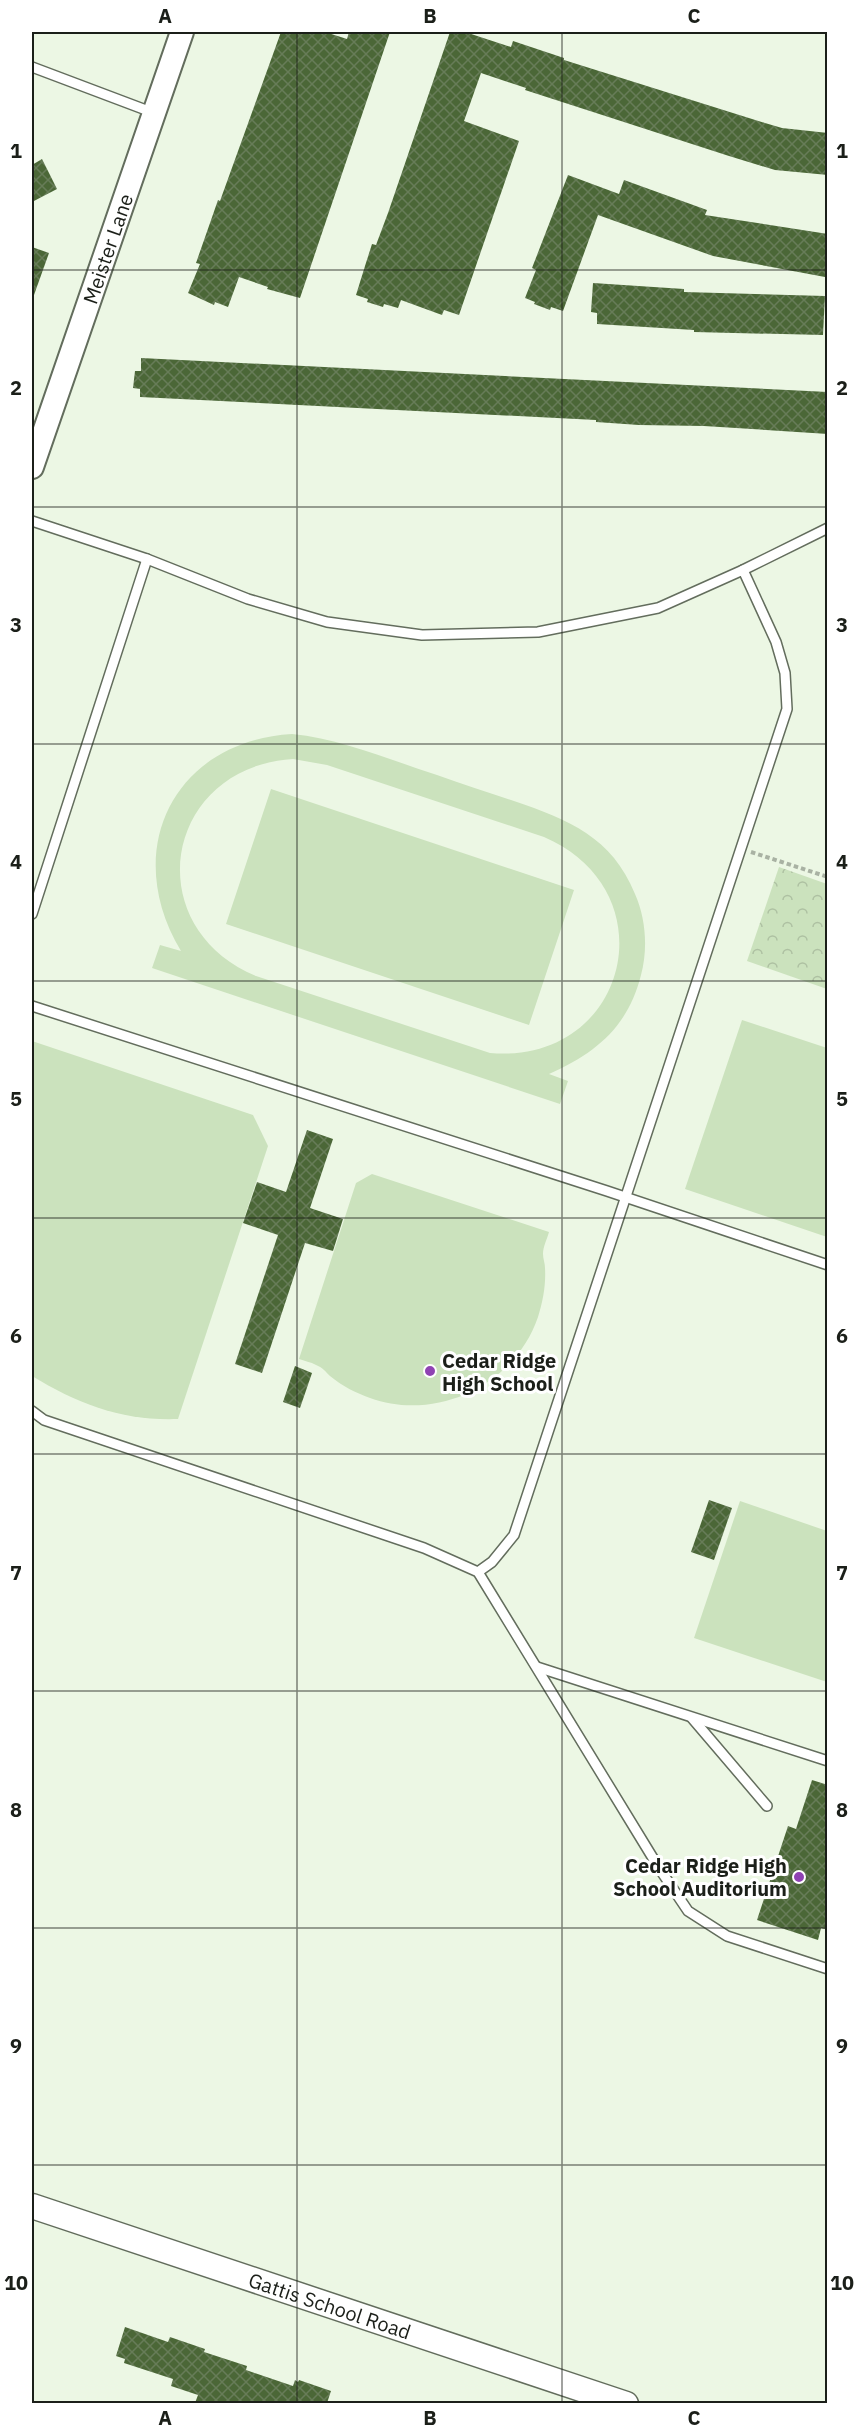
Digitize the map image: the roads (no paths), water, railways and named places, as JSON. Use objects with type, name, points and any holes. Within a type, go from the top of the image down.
[{"type":"main road","name":"Gattis School Road","points":[[32,2206],[626,2403]]},
{"type":"street","name":"Meister Lane","points":[[32,467],[182,32]]},
{"type":"lane","points":[[32,67],[154,113]]},
{"type":"lane","points":[[32,521],[147,559],[248,599],[327,622],[422,635],[538,632],[658,608],[743,570],[828,528]]},
{"type":"lane","points":[[32,914],[147,559]]},
{"type":"lane","points":[[478,1572],[492,1562],[514,1535],[787,709],[785,673],[776,642],[743,570]]},
{"type":"lane","points":[[32,1006],[626,1197],[828,1265]]},
{"type":"lane","points":[[32,1411],[45,1420],[424,1548],[478,1572],[659,1868],[688,1911],[727,1936],[828,1969]]},
{"type":"lane","points":[[537,1667],[828,1761]]},
{"type":"lane","points":[[691,1716],[768,1806]]},
{"type":"place","name":"Cedar Ridge High School","points":[[430,1371]]},
{"type":"place","name":"Cedar Ridge High School Auditorium","points":[[799,1877]]}]
